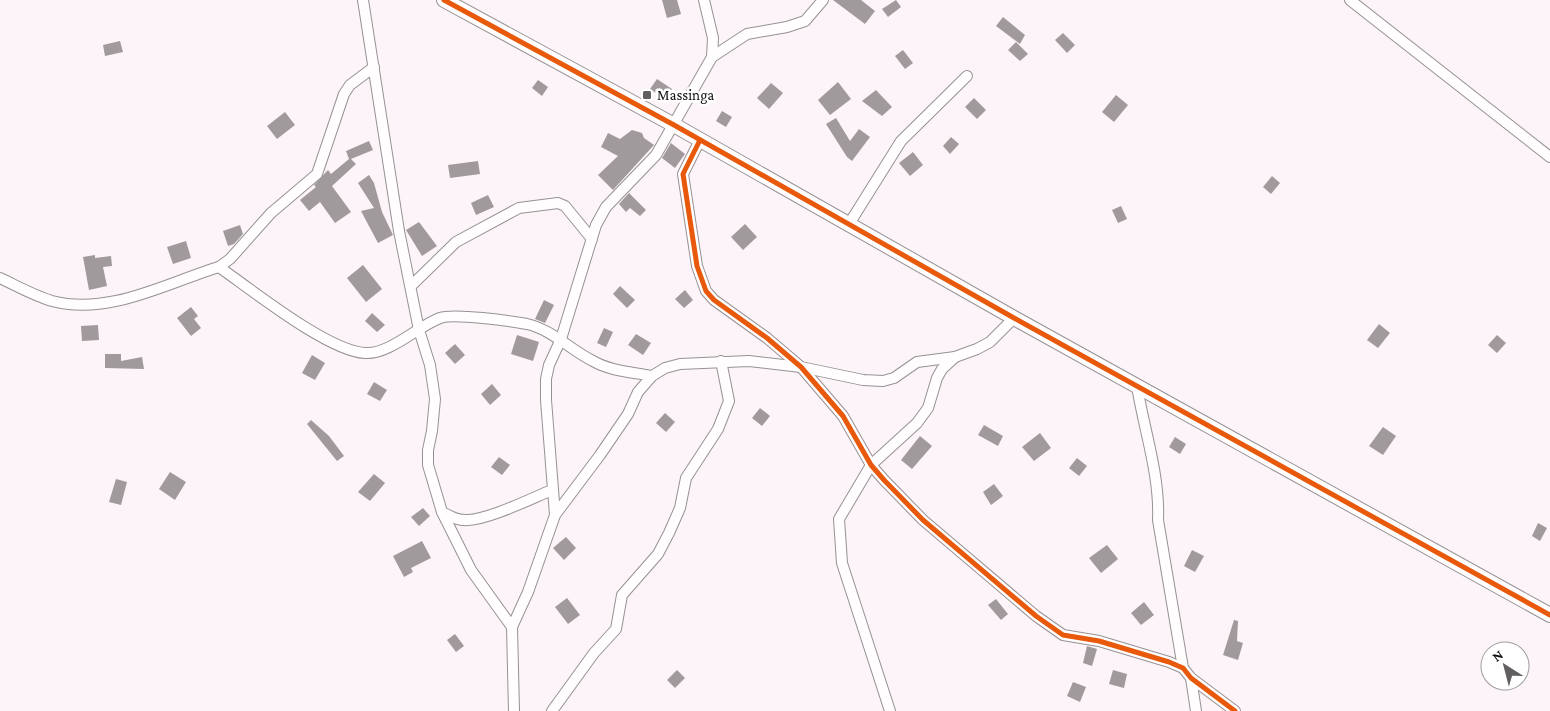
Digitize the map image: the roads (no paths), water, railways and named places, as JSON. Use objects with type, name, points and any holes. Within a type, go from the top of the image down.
[{"type":"street","points":[[363,0],[399,231],[419,330],[430,365],[435,399],[428,450],[428,465],[442,512],[471,570],[512,627]]},
{"type":"street","points":[[444,0],[674,125],[1014,318],[1550,615]]},
{"type":"street","points":[[704,0],[713,38],[712,58]]},
{"type":"street","points":[[555,515],[546,379],[596,225],[606,208],[656,155],[712,58],[747,34],[787,27],[805,21],[823,0]]},
{"type":"street","points":[[1350,0],[1550,157]]},
{"type":"street","points":[[0,278],[53,301],[86,304],[120,301],[218,267],[230,259],[271,213],[317,174],[344,94],[350,85],[374,67]]},
{"type":"street","points":[[849,224],[901,141],[967,76]]},
{"type":"street","points":[[700,140],[683,174],[697,266],[706,290],[714,300],[767,338],[801,366],[843,416],[871,464],[884,480],[923,520],[1036,616],[1063,635],[1100,641],[1183,668],[1191,678],[1235,711]]},
{"type":"street","points":[[411,286],[456,242],[519,208],[558,203],[565,206],[592,239]]},
{"type":"street","points":[[218,267],[313,332],[355,351],[367,354],[379,351],[438,318],[450,315],[528,324],[560,339],[577,353],[594,363],[613,369],[652,376]]},
{"type":"street","points":[[514,711],[512,627],[528,592],[555,515],[600,455],[628,414],[638,392],[652,376],[665,368],[680,364],[749,361],[801,366],[863,380],[883,381],[894,378],[917,362],[955,357],[990,342],[1014,318]]},
{"type":"street","points":[[890,711],[842,563],[839,546],[839,519],[871,464],[917,423],[932,399],[937,378],[955,357]]},
{"type":"street","points":[[552,711],[594,652],[616,629],[622,595],[658,554],[669,533],[680,508],[686,478],[718,429],[729,401],[722,361]]},
{"type":"street","points":[[1137,386],[1152,460],[1158,504],[1158,520],[1183,668]]},
{"type":"street","points":[[442,512],[455,519],[482,518],[552,490]]},
{"type":"street","points":[[1191,678],[1196,711]]},
{"type":"place","name":"Massinga","points":[[647,95]]}]
